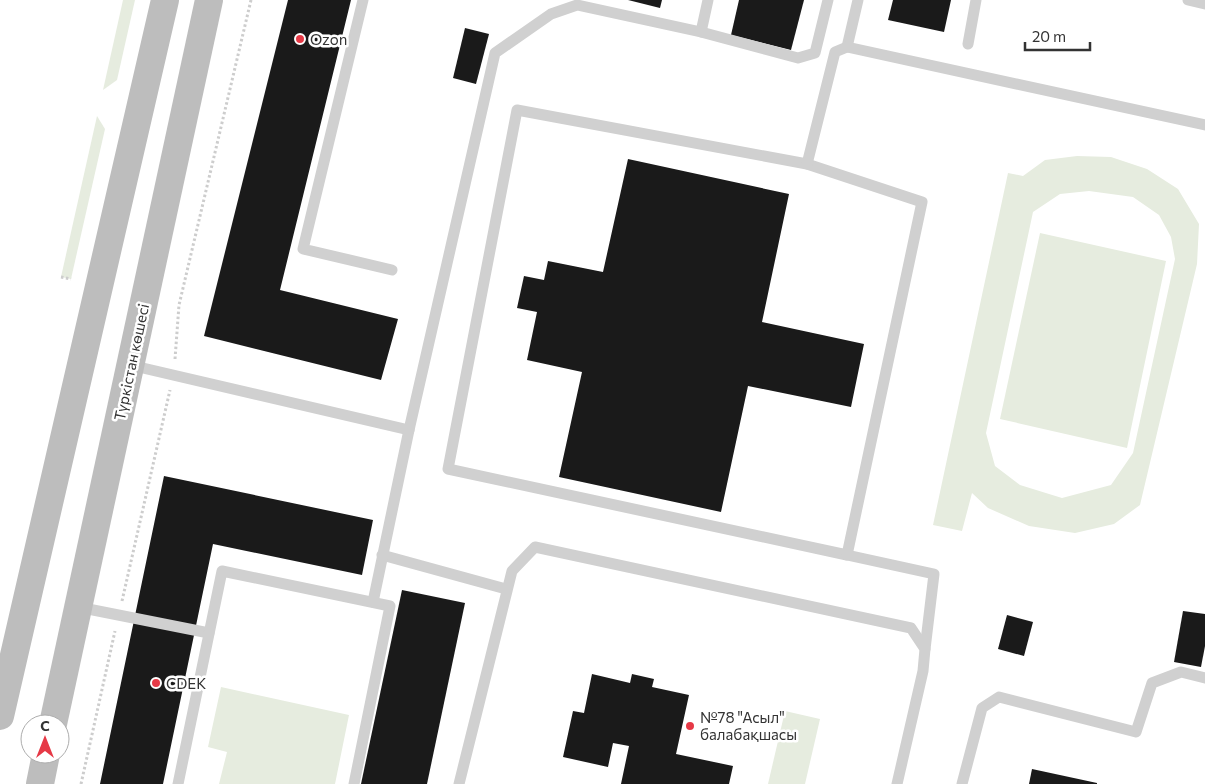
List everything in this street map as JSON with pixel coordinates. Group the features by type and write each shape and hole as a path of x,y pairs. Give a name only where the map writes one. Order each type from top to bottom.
{"main road":[{"path":"0,716 164,0"},
{"name":"Түркістан көшесі","path":"55,714 209,0"},
{"path":"40,784 44,764"}],"lane":[{"path":"363,0 304,248 392,270"},
{"path":"700,32 708,0"},
{"path":"373,602 409,430 496,53 551,14 577,5 700,32 798,58 815,53 828,0"},
{"path":"847,47 858,0"},
{"path":"968,44 976,0"},
{"path":"1188,0 1205,4"},
{"path":"807,164 835,52 847,47 1205,125"},
{"path":"846,555 922,202 807,164 517,110 448,469 846,555 934,574 923,671 897,784"},
{"path":"130,365 409,430"},
{"path":"459,784 506,589 512,571 535,547 911,628 925,649"},
{"path":"382,555 506,589"},
{"path":"178,784 222,571 390,606 354,784"},
{"path":"78,607 209,633"},
{"path":"962,784 982,708 999,697 1136,732 1152,683 1181,672 1205,678"}],"path":[{"path":"81,784 174,375 179,304 250,0"},
{"path":"61,277 71,279"}],"shaded area":[{"path":"123,0 135,0 117,80 103,90"},
{"path":"97,116 105,129 71,279 61,277"},
{"path":"1077,156 1111,157 1147,169 1178,189 1199,224 1197,264 1140,505 1114,524 1075,533 1029,526 988,508 972,493 962,531 933,525 1008,173 1023,176 1045,160","holes":["1089,191 1133,197 1159,215 1171,237 1175,259 1133,453 1111,485 1062,498 1020,485 995,466 986,433 1033,212 1060,194"]},
{"path":"1040,233 1166,261 1127,448 1000,419"},
{"path":"221,687 349,715 335,784 219,784 227,752 208,747"},
{"path":"785,711 820,719 805,784 768,784"}],"building":[{"path":"288,0 351,0 280,290 398,319 381,380 204,336"},
{"path":"628,0 662,0 660,8"},
{"path":"739,0 804,0 791,50 731,35"},
{"path":"893,0 951,0 944,32 888,20"},
{"path":"465,28 489,34 476,84 453,78"},
{"path":"628,159 789,194 762,322 864,344 851,407 748,386 721,512 559,477 582,372 527,360 537,312 517,308 524,276 544,280 548,261 603,272"},
{"path":"164,476 373,520 362,575 213,544 163,784 100,784"},
{"path":"402,590 465,603 427,784 361,784"},
{"path":"1183,611 1205,614 1205,646 1201,667 1174,662"},
{"path":"1007,615 1033,622 1024,656 998,649"},
{"path":"592,674 630,683 632,674 654,679 652,687 689,695 676,754 733,766 729,784 621,784 629,746 613,743 608,767 563,757 573,711 584,713"},
{"path":"1032,769 1097,783 1097,784 1029,784"}],"place":[{"name":"Ozon","path":"300,39"},
{"name":"CDEK","path":"156,683"},
{"name":"№78 \"Асыл\" балабақшасы","path":"690,726"}]}
